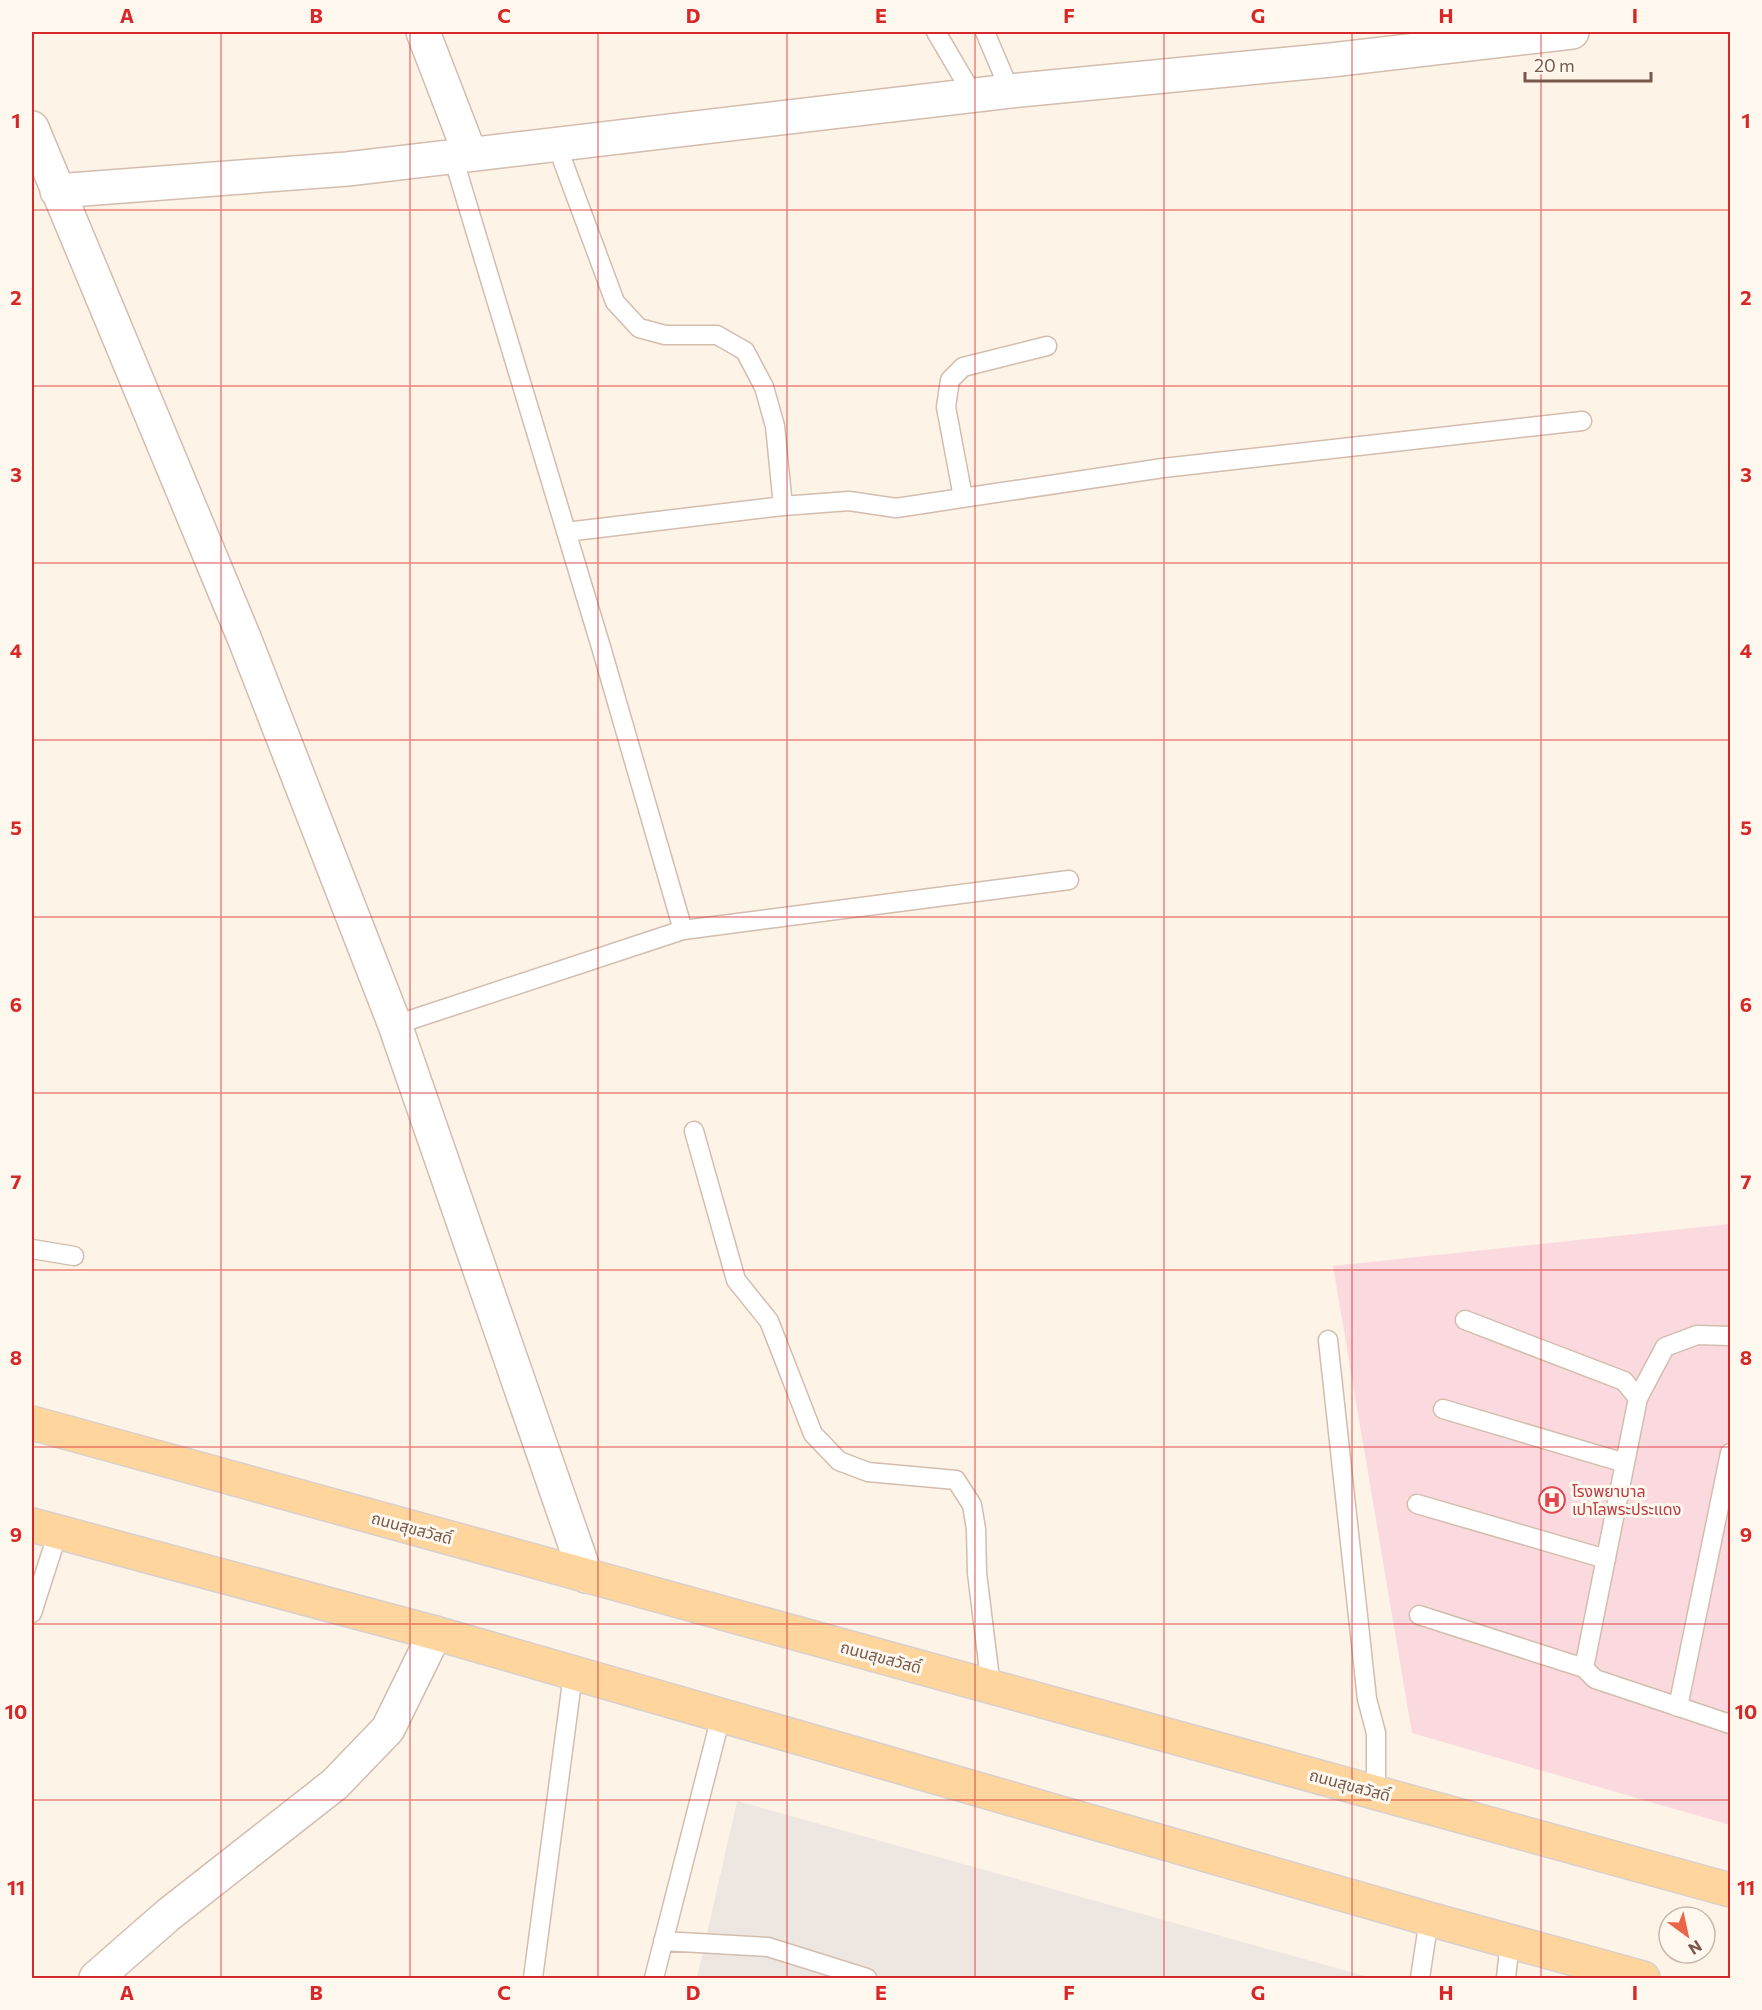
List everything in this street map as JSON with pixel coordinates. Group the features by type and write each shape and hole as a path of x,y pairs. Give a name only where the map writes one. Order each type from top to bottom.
{"main road":[{"name":"ถนนสุขสวัสดิ์","path":"32,1423 1731,1890"},
{"path":"45,1528 435,1633 1429,1919 1642,1978"}],"street":[{"path":"423,32 461,155"},
{"path":"57,191 347,169 973,95 1331,60 1572,32"},
{"path":"32,128 245,640 395,1025 586,1576"},
{"path":"96,1978 168,1915 335,1784 388,1729 435,1633"}],"lane":[{"path":"936,32 973,95"},
{"path":"985,32 1011,91"},
{"path":"556,143 615,302 639,328 665,335 717,335 745,351 764,387 775,426 783,506"},
{"path":"461,155 566,532 683,930"},
{"path":"963,497 946,407 950,380 963,367 1047,346"},
{"path":"566,532 783,506 849,501 896,508 1163,468 1582,421"},
{"path":"395,1025 683,930 1069,880"},
{"path":"694,1131 736,1280 769,1321 813,1434 839,1461 868,1472 956,1480 972,1505 976,1529 977,1574 991,1688"},
{"path":"32,1248 74,1256"},
{"path":"1464,1320 1624,1381 1638,1398"},
{"path":"1584,1668 1638,1398 1665,1347 1697,1335 1731,1336"},
{"path":"1328,1340 1367,1699 1376,1733 1376,1792"},
{"path":"1443,1409 1625,1463"},
{"path":"1678,1707 1731,1453"},
{"path":"1417,1504 1606,1559"},
{"path":"32,1613 45,1528"},
{"path":"1419,1615 1584,1668 1595,1679 1731,1724"},
{"path":"533,1978 573,1674"},
{"path":"654,1978 721,1716"},
{"path":"1420,1978 1429,1919"},
{"path":"663,1941 768,1947 867,1978"},
{"path":"1506,1978 1510,1941"}],"shaded area":[{"name":"โรงพยาบาล เปาโลพระประแดง","path":"1730,1224 1730,1825 1412,1733 1333,1266"},
{"path":"737,1801 1372,1978 697,1978"}],"place":[{"name":"โรงพยาบาล เปาโลพระประแดง","path":"1552,1500"}]}
